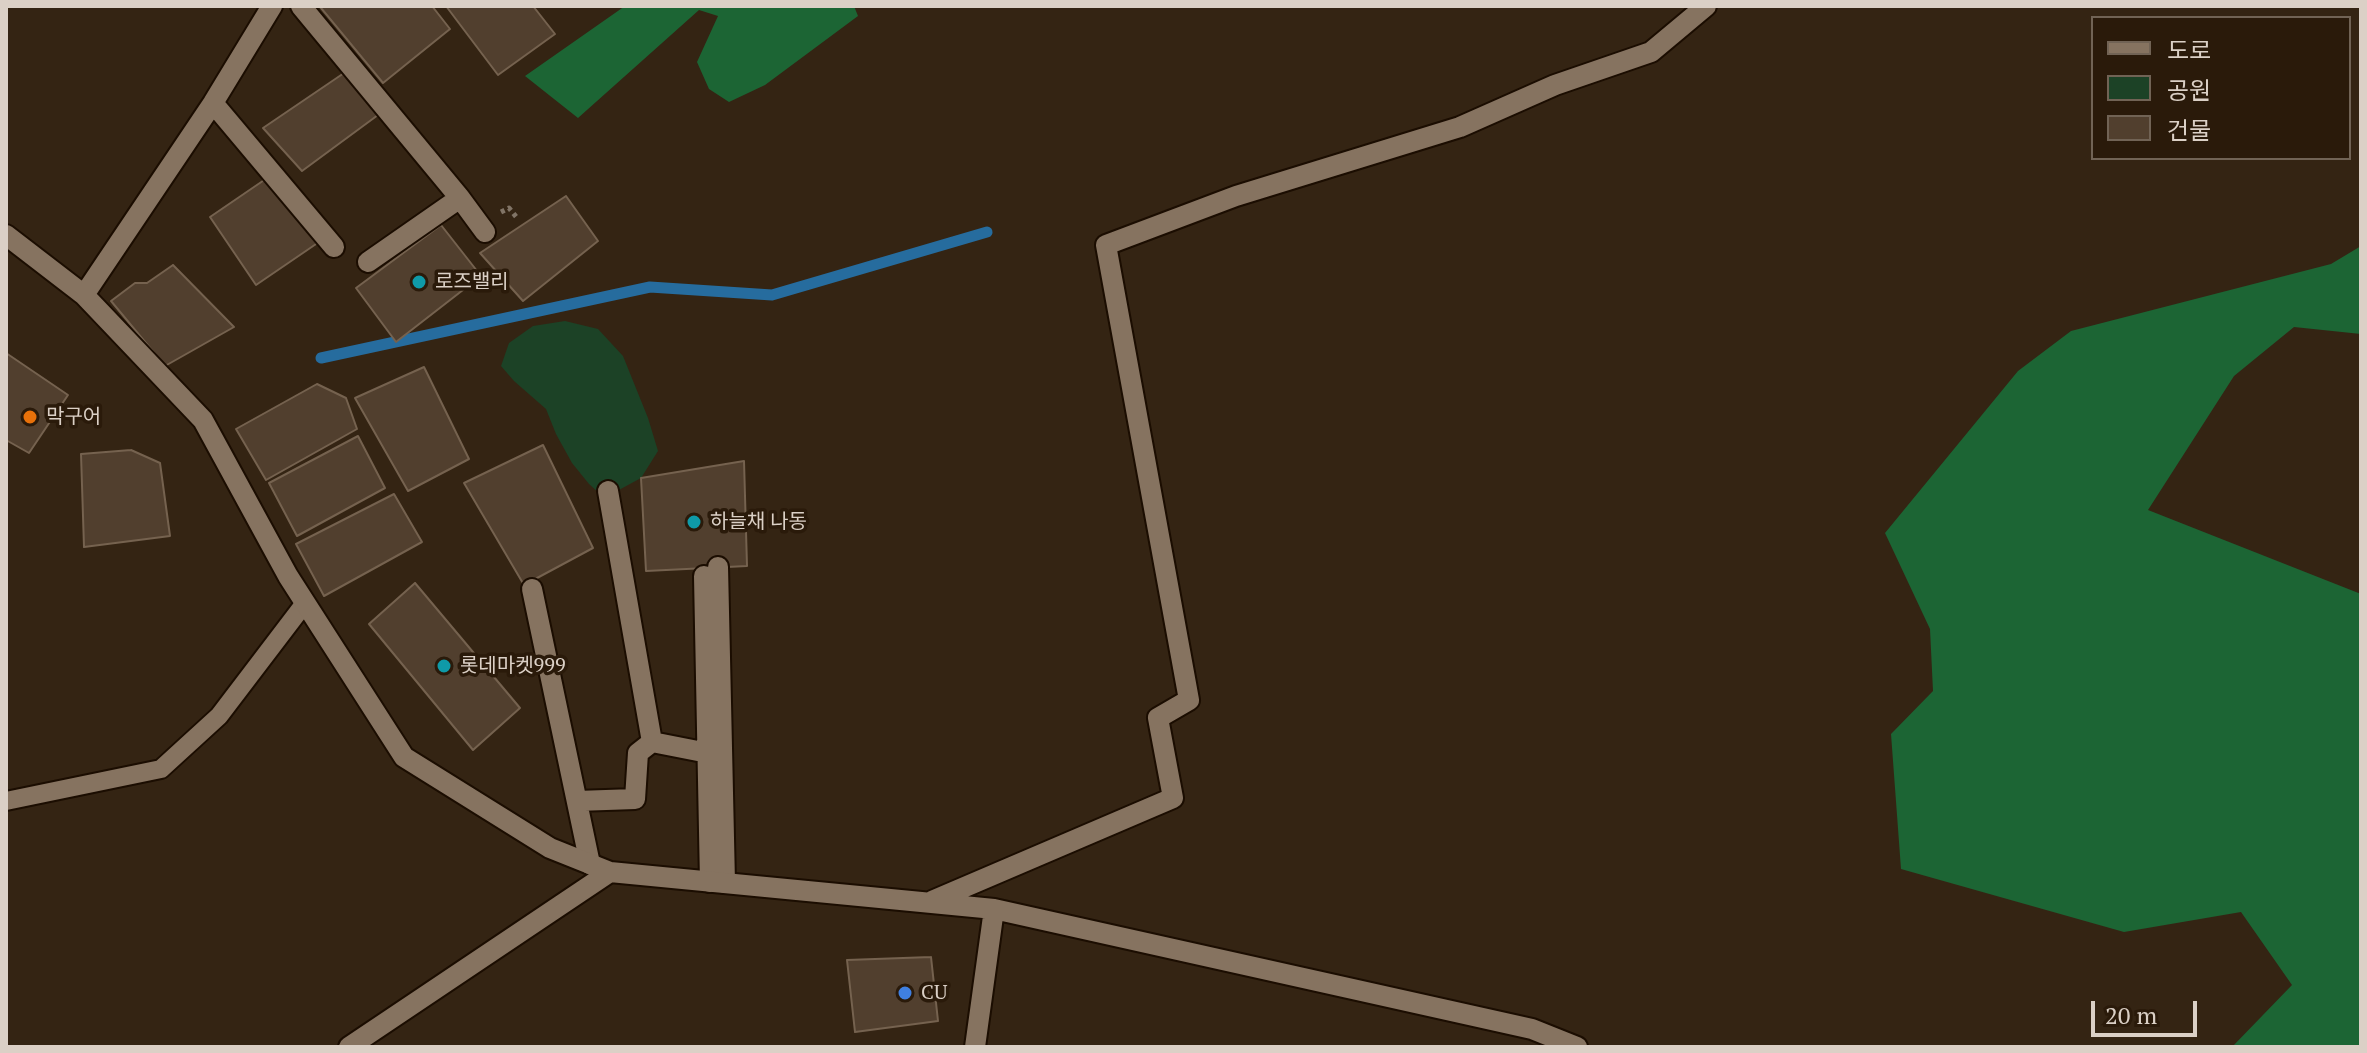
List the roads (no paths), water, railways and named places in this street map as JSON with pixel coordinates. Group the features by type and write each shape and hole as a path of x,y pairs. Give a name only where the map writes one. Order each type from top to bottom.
{"street":[{"path":"84,295 213,103 272,6"},
{"path":"301,6 485,232"},
{"path":"928,903 1173,798 1158,718 1189,700 1106,245 1236,196 1460,127 1555,85 1651,52 1706,6"},
{"path":"213,103 334,247"},
{"path":"368,262 460,198"},
{"path":"6,235 84,295 203,420 305,603 404,757 550,848 600,868 717,883 994,909 1532,1029 1577,1047"},
{"path":"608,491 652,742"},
{"path":"711,572 717,883 708,753 711,572"},
{"path":"532,589 577,801 600,868"},
{"path":"577,801 635,799 638,753 652,742 708,753"},
{"path":"349,1047 600,868"},
{"path":"975,1047 994,909"}],"lane":[{"path":"6,801 161,769 219,716 305,603"}],"waterway":[{"path":"321,358 650,287 772,295 987,232"}],"place":[{"name":"로즈밸리","path":"419,282"},
{"name":"막구어","path":"30,417"},
{"name":"하늘채 나동","path":"694,522"},
{"name":"롯데마켓999","path":"444,666"},
{"name":"CU","path":"905,993"}]}
